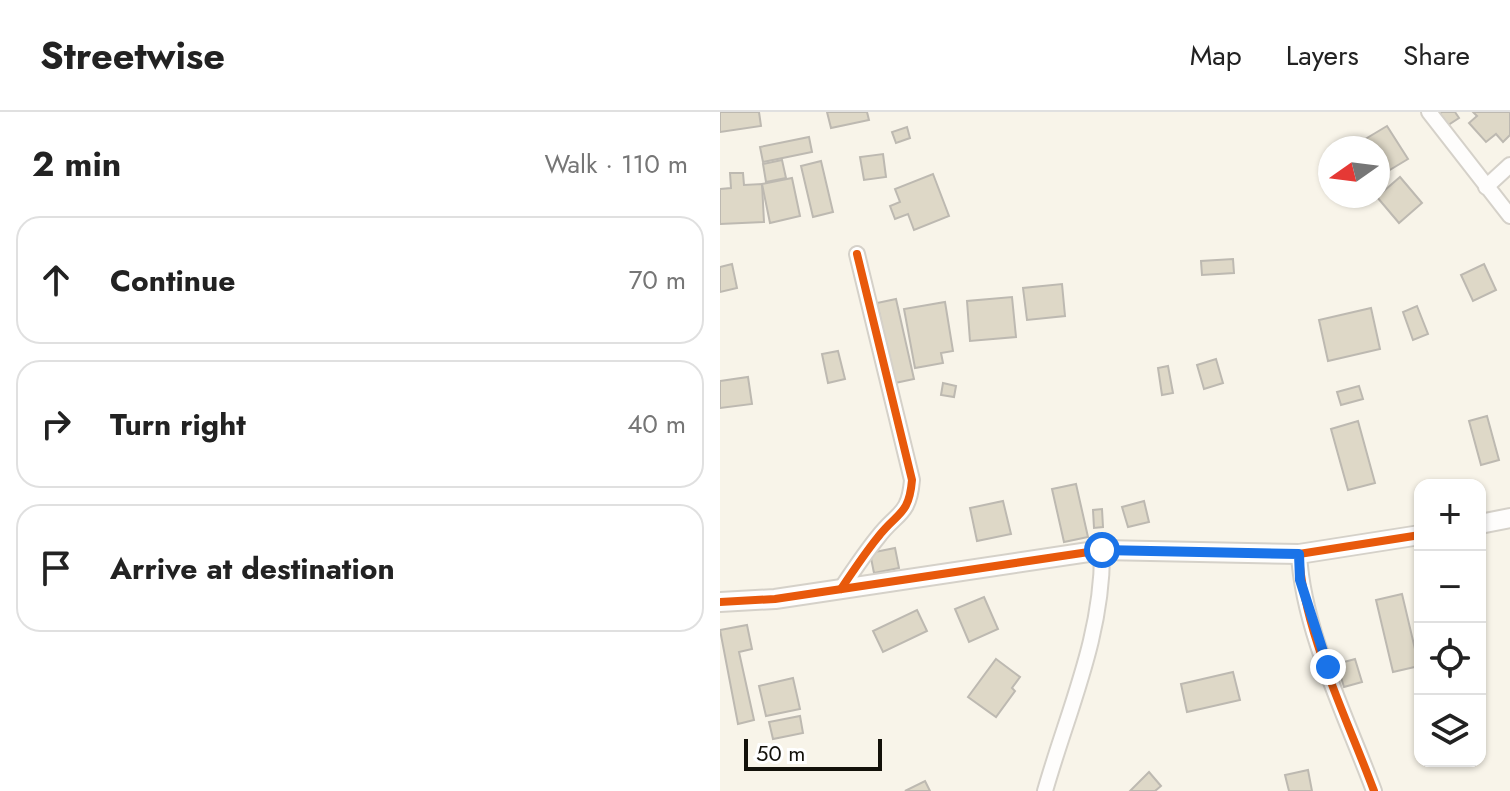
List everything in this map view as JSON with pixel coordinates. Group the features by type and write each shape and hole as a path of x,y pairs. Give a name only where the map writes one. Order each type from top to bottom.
{"street":[{"path":"1429,112 1510,216"},
{"path":"1486,187 1510,165"},
{"path":"841,589 880,533 903,515 911,499 912,480 857,254"},
{"path":"1486,523 1510,518"},
{"path":"720,602 775,599 1102,550 1299,554 1414,536"},
{"path":"1045,791 1082,676 1103,590 1102,550"},
{"path":"1299,554 1300,580 1309,612 1374,791"}],"building":[{"path":"720,112 759,112 761,126 720,132"},
{"path":"827,112 867,112 869,120 831,128"},
{"path":"1455,112 1459,118 1445,127 1438,115"},
{"path":"1473,112 1510,112 1510,135 1503,142 1496,134 1486,142 1469,123 1477,116"},
{"path":"1387,126 1408,159 1390,170 1390,136 1370,136"},
{"path":"907,127 910,138 896,143 892,132"},
{"path":"809,137 812,152 763,162 760,147"},
{"path":"883,154 886,177 864,180 860,157"},
{"path":"782,160 786,178 766,182 763,164"},
{"path":"821,161 833,212 813,217 801,166"},
{"path":"730,173 743,173 744,185 762,184 764,222 720,224 720,189 731,188"},
{"path":"933,174 949,216 914,230 908,214 895,219 890,206 900,202 895,189"},
{"path":"1400,177 1422,203 1399,223 1386,208 1390,208 1390,186"},
{"path":"792,178 800,216 770,223 762,184"},
{"path":"1233,259 1234,273 1202,275 1201,261"},
{"path":"732,264 737,288 720,292 720,267"},
{"path":"1484,264 1496,290 1473,301 1461,275"},
{"path":"1062,284 1065,316 1027,320 1023,288"},
{"path":"1012,297 1016,337 970,341 967,301"},
{"path":"896,299 914,379 895,383 877,303"},
{"path":"945,302 953,351 941,353 943,363 915,368 904,309"},
{"path":"1417,306 1428,334 1413,340 1403,312"},
{"path":"1371,308 1380,349 1328,361 1319,320"},
{"path":"838,351 845,379 828,383 822,354"},
{"path":"1216,359 1223,383 1204,389 1197,365"},
{"path":"1168,366 1173,393 1162,395 1158,368"},
{"path":"748,377 752,404 720,408 720,381"},
{"path":"943,383 956,386 954,397 941,395"},
{"path":"1359,386 1363,399 1341,405 1337,392"},
{"path":"1487,416 1499,460 1481,465 1469,421"},
{"path":"1358,421 1375,483 1348,490 1331,429"},
{"path":"1076,484 1088,537 1064,542 1052,489"},
{"path":"1003,501 1011,534 977,541 970,508"},
{"path":"1144,501 1149,522 1128,527 1122,507"},
{"path":"1102,509 1103,527 1094,528 1093,510"},
{"path":"895,548 899,568 874,573 870,553"},
{"path":"1402,594 1414,645 1414,667 1393,672 1376,600"},
{"path":"984,597 998,629 969,642 955,609"},
{"path":"917,610 927,631 883,652 873,631"},
{"path":"747,625 752,649 739,652 754,720 738,724 720,630"},
{"path":"996,659 1020,677 1012,688 1015,691 996,717 968,697"},
{"path":"1355,659 1362,682 1344,687 1337,664"},
{"path":"1233,672 1240,700 1187,712 1181,684"},
{"path":"793,678 800,709 766,716 759,686"},
{"path":"800,716 803,733 773,739 769,722"},
{"path":"1308,770 1312,791 1289,791 1285,775"},
{"path":"1149,772 1161,786 1155,791 1130,791"},
{"path":"925,781 930,791 905,791"}],"cycle path":[{"path":"841,589 873,543 905,507 912,480 857,254"},
{"path":"720,602 775,599 1102,550 1299,554 1414,536"},
{"path":"1299,554 1302,583 1317,644 1374,791"}],"route":[{"path":"1102,550 1299,554 1300,580 1328,667"}]}
